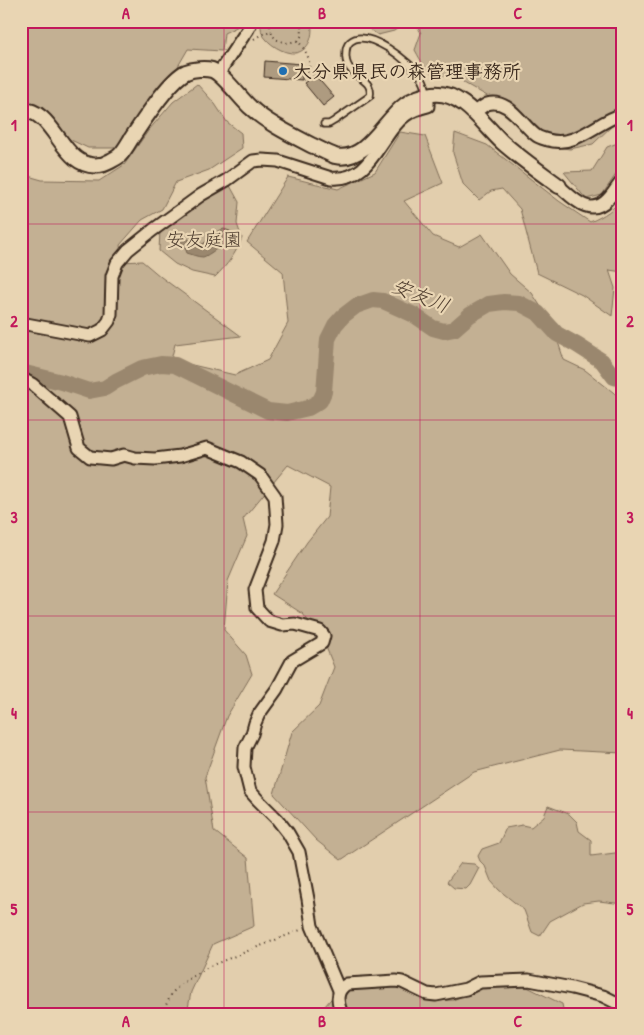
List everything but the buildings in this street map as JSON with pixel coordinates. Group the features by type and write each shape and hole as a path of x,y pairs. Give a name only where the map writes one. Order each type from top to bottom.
{"street":[{"path":"220,75 222,68 252,21"},
{"path":"21,110 34,111 42,117 73,156 86,164 101,165 120,155 172,83 186,72 201,69 212,70 220,75 249,106 271,122 296,137 335,156 345,156 354,155 363,149 405,104 435,94 450,97 464,104 502,142 581,204 590,207 602,205 610,198 623,180"},
{"path":"21,323 90,336 102,330 109,321 111,314 112,276 118,263 128,250 153,230 253,161 278,161 331,178 348,176 372,159 402,118 415,110 428,106 428,95"},
{"path":"474,113 493,103 507,107 537,136 556,142 568,141 623,114"},
{"path":"21,378 32,384 70,417 79,448 90,457 111,459 124,456 156,459 180,456 207,448 241,462 260,475 275,496 277,524 274,541 255,590 257,608 269,621 295,624 320,631 324,636 322,643 292,661 277,689 259,714 245,748 244,767 250,791 277,819 299,852 312,926 340,990"},
{"path":"342,1014 338,1006 338,997 342,987 347,984 396,982 402,982 427,994 436,995 466,989 480,982 529,980 603,996 623,1006"}],"lane":[{"path":"324,124 330,124 370,96 369,84 347,65 347,47 350,41 358,38 366,38 376,42 403,58 423,78 428,95"}],"path":[{"path":"269,21 275,39 286,43 298,41 302,35 301,21"},
{"path":"262,34 271,31"},
{"path":"298,41 310,62 307,76 303,80"},
{"path":"167,1014 165,1007 172,993 187,980 210,966 312,926"}],"green space":[{"path":"21,21 245,21 245,23 224,33 222,51 188,49 177,68 149,102 119,148 88,148 71,140 50,119 21,110"},
{"path":"260,21 311,21 310,41 300,52 291,53 281,50 264,37"},
{"path":"360,21 623,21 623,113 593,144 570,149 548,146 530,139 505,106 464,83 460,73 437,75 432,73 424,65 415,50 421,33 416,24 405,23 394,31 378,35 360,23"},
{"path":"197,84 215,104 227,122 241,133 242,148 209,170 176,182 162,209 142,220 120,245 122,262 142,261 241,336 175,344 171,360 235,375 268,360 288,323 283,272 247,242 288,177 338,189 375,172 400,132 425,136 443,183 404,201 433,236 459,247 482,234 510,274 532,293 552,324 564,360 585,370 618,396 623,397 623,753 560,750 474,772 341,860 316,840 274,794 292,732 319,706 334,667 324,642 303,614 272,594 307,542 327,517 330,487 288,465 243,519 247,536 228,581 224,630 246,655 252,674 227,716 205,777 214,831 248,858 254,926 213,944 191,992 187,1014 21,1014 21,174 42,180 99,181 124,165 148,131 173,102"},
{"path":"455,133 487,145 559,201 590,222 609,212 623,196 623,272 609,270 615,288 612,316 582,295 537,273 520,209 502,189 491,191 479,200 463,184 453,153"},
{"path":"623,141 623,164 602,195 586,199 564,172 592,171 607,147"},
{"name":"安友庭園","path":"228,182 239,202 237,224 242,238 234,254 215,277 192,272 175,264 159,251 160,230"},
{"path":"548,806 569,814 577,822 579,831 591,840 591,856 623,852 623,904 599,901 583,903 550,921 540,936 532,932 524,910 491,881 485,866 478,856 482,849 499,843 506,828 522,825 531,827 544,816"},
{"path":"461,863 474,864 479,868 466,889 454,888 447,882"},
{"path":"519,983 562,1004 564,1014 318,1014 337,992 387,986 404,986 423,997 436,1001 453,1000 481,987"}],"shaded area":[{"path":"224,229 230,231 230,239 203,257 187,253 184,245 174,239 177,232 196,244 203,244 218,231"}],"waterway":[{"name":"安友川","path":"21,372 89,391 105,388 142,368 161,364 175,365 268,411 287,413 308,408 320,401 324,392 328,339 335,325 356,306 373,300 383,301 414,315 433,328 444,331 454,329 470,315 489,304 519,303 538,313 557,334 602,361 614,377 623,380"}],"place":[{"name":"大分県県民の森管理事務所","path":"283,71"}]}
